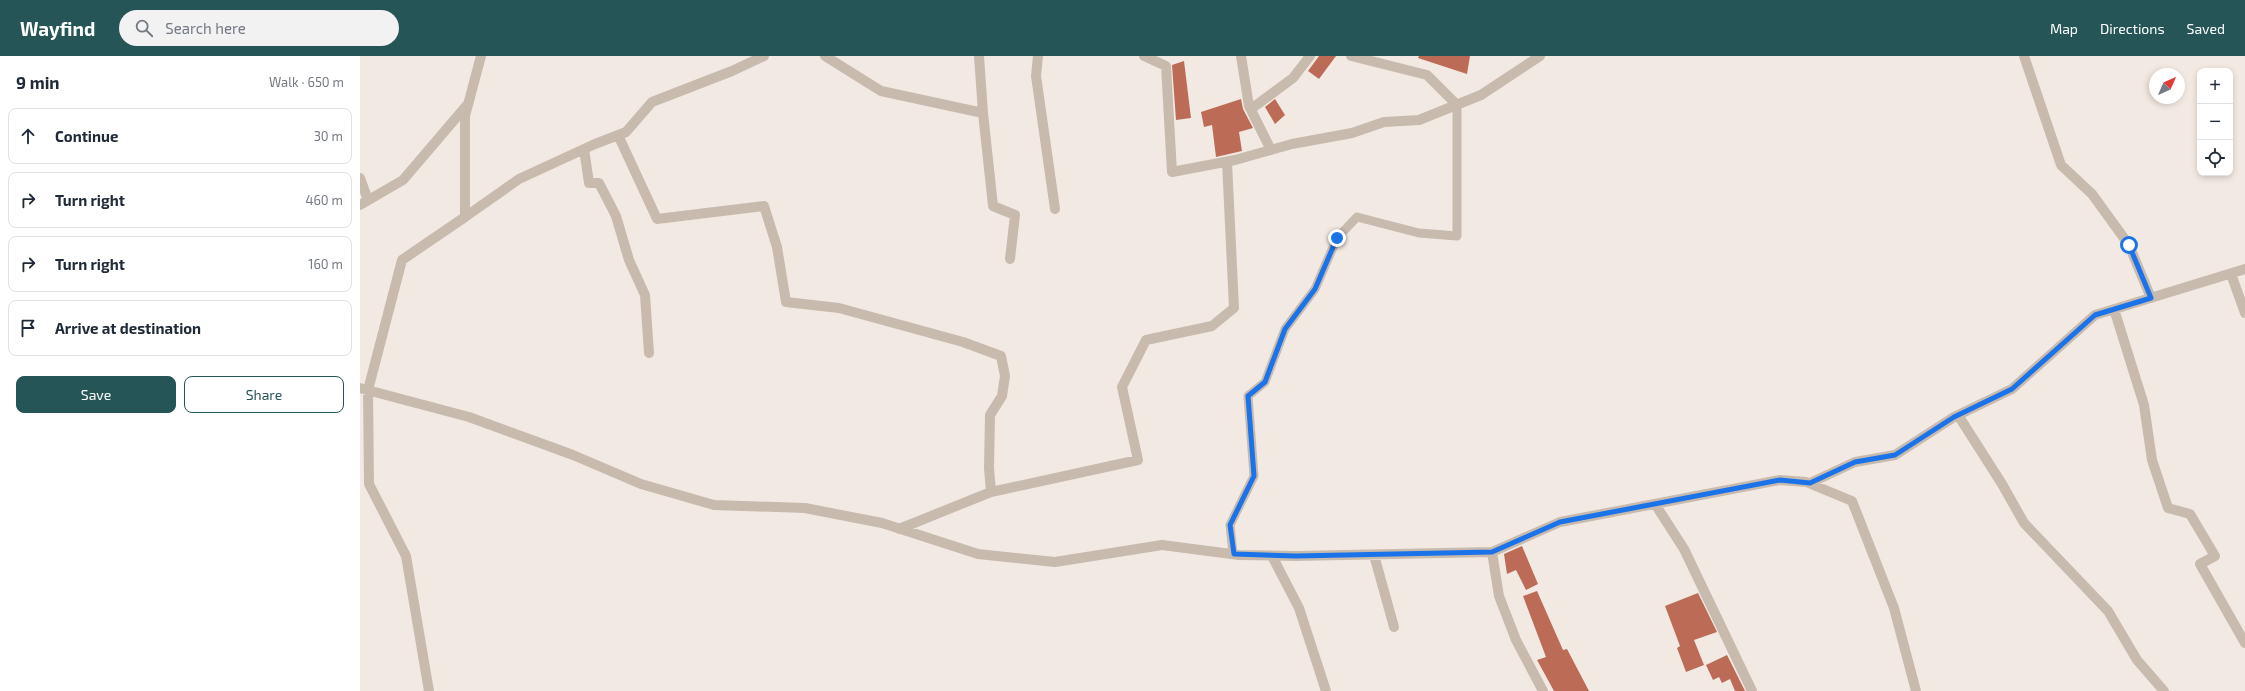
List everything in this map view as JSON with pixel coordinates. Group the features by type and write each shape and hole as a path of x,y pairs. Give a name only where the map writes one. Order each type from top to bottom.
{"street":[{"path":"465,217 465,116 481,56"},
{"path":"429,691 406,556 364,487 364,389 402,260 519,179 584,149 626,132 652,102 753,58 764,56"},
{"path":"825,56 881,91 983,113"},
{"path":"979,56 983,113 993,206 1015,215 1010,258"},
{"path":"1038,56 1036,76 1055,209"},
{"path":"1144,56 1166,66 1172,172 1227,162 1271,150 1352,133 1384,122 1419,120 1481,95 1540,56"},
{"path":"1240,56 1251,109 1271,150"},
{"path":"1251,109 1293,78 1310,56"},
{"path":"1351,56 1427,75 1457,105"},
{"path":"2024,56 2061,165 2092,194 2129,245 2151,298"},
{"path":"360,178 364,203 403,180 468,104"},
{"path":"618,135 657,219 764,206 777,246 786,302 839,308 963,342 1001,356 1005,376 1002,396 990,415 989,468 991,492"},
{"path":"584,149 589,183 599,183 616,216 629,260 645,295 649,353"},
{"path":"899,529 991,492 1138,460 1122,387 1146,340 1212,326 1234,308 1227,162"},
{"path":"1810,483 1855,462 1895,455 1958,415 2012,389 2095,315 2245,269"},
{"path":"2231,274 2245,313"},
{"path":"2114,309 2144,405 2152,460 2168,508 2190,514 2215,556 2200,564 2245,643"},
{"path":"364,389 469,417 573,455 642,484 714,505 805,508 899,529 978,554 1055,562 1162,545 1234,554 1272,556 1492,552 1560,522 1780,480 1810,483 1852,500 1894,608 1916,691"},
{"path":"1958,415 2002,484 2024,523 2108,611 2137,660 2164,691"},
{"path":"1655,504 1684,549 1752,691"},
{"path":"1492,552 1500,596 1516,640 1543,691"},
{"path":"1374,555 1394,627"},
{"path":"1272,556 1299,608 1326,691"}],"lane":[{"path":"1234,554 1230,525 1254,476 1248,396 1265,382 1285,329 1315,289 1337,238 1357,217 1419,233 1457,236 1457,105"}],"building":[{"path":"1319,56 1336,56 1319,79 1308,71"},
{"path":"1419,56 1470,56 1467,74 1418,58"},
{"path":"1184,61 1191,118 1176,120 1172,65"},
{"path":"1241,99 1243,109 1253,128 1239,132 1242,151 1216,157 1212,125 1204,127 1201,112"},
{"path":"1275,99 1285,115 1275,124 1265,107"},
{"path":"1522,546 1538,584 1526,590 1516,570 1507,574 1504,554"},
{"path":"1537,591 1563,650 1567,649 1589,691 1554,691 1537,660 1546,657 1523,596"},
{"path":"1698,593 1717,632 1694,640 1704,665 1686,672 1677,648 1680,646 1665,606"},
{"path":"1727,655 1745,691 1735,691 1730,679 1722,683 1719,677 1713,680 1706,665"}],"route":[{"path":"1337,238 1315,289 1285,329 1265,382 1248,396 1254,476 1230,525 1234,554 1296,556 1492,552 1560,522 1780,480 1810,483 1855,462 1895,455 1954,417 2012,389 2095,315 2151,298 2129,245"}]}
